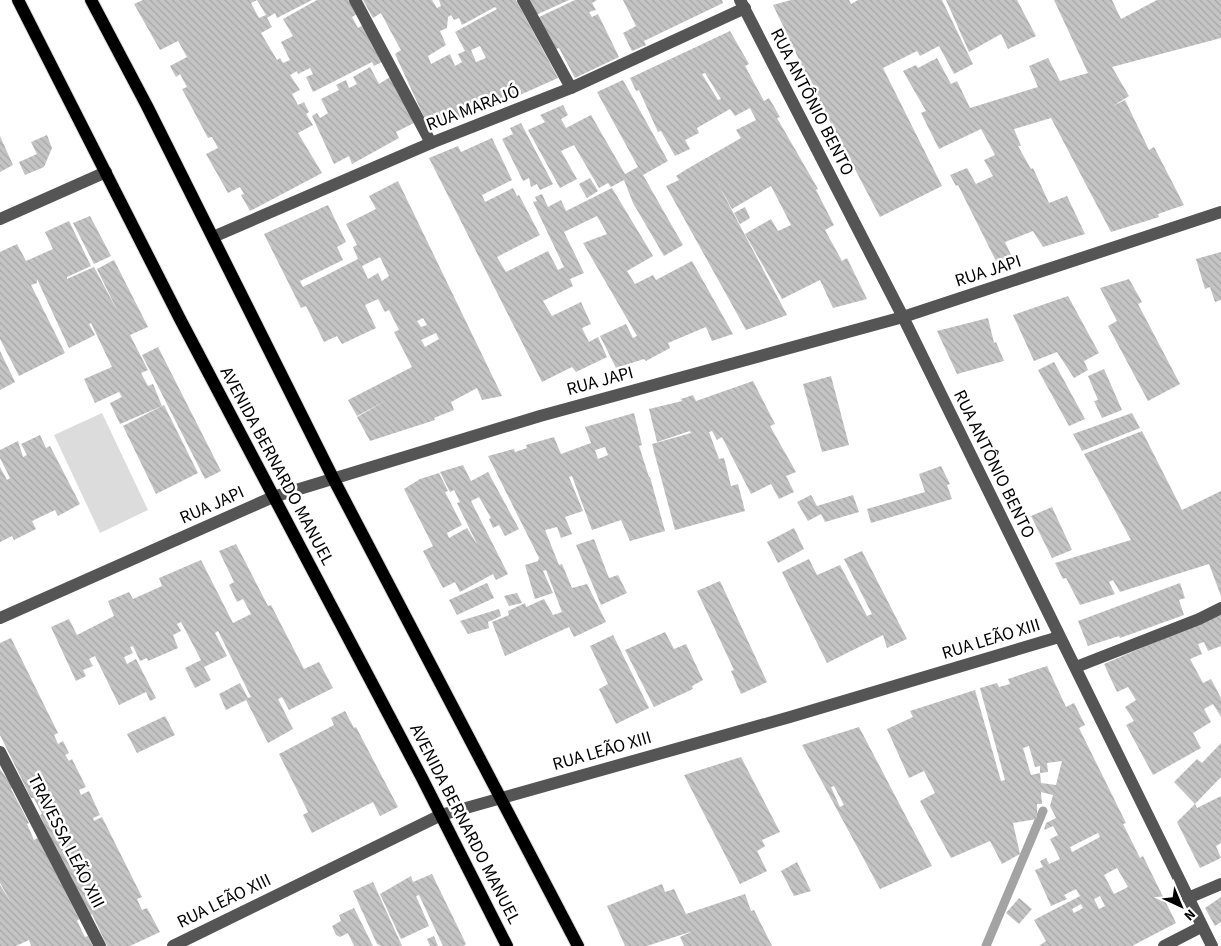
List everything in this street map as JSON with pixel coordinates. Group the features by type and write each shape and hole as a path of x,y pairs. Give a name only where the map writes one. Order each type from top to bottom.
{"main road":[{"name":"AVENIDA BERNARDO MANUEL","path":"18,0 273,497 441,815 507,946"},
{"path":"92,0 334,480 502,797 578,946"}],"street":[{"path":"355,0 431,142"},
{"path":"523,0 571,88"},
{"name":"RUA MARAJÓ","path":"213,237 431,142 571,88 742,4"},
{"name":"RUA ANTÔNIO BENTO","path":"742,4 903,317 1212,946"},
{"path":"0,219 106,172"},
{"name":"RUA JAPI","path":"0,618 273,497 334,480 535,417 903,317 1221,212"},
{"path":"1076,668 1199,619 1221,608"},
{"name":"RUA LEÃO XIII","path":"173,946 441,815 790,717 1059,637"},
{"name":"TRAVESSA LEÃO XIII","path":"0,752 100,946"},
{"path":"1188,898 1221,884"},
{"path":"1164,946 1201,927"}],"shaded area":[{"path":"102,413 148,510 100,533 54,435"}],"building":[{"path":"143,0 257,0 312,0 277,18 275,13 267,18 272,27 261,33 277,60 280,58 283,63 290,60 281,42 293,36 283,19 317,0 350,0 357,14 352,17 358,28 363,25 382,62 374,66 372,62 313,92 306,77 313,74 310,68 298,74 297,71 290,75 300,90 292,94 298,105 304,102 309,112 306,114 313,125 298,133 322,173 250,211 241,195 244,194 240,187 228,193 206,154 218,148 212,137 208,138 182,89 187,87 180,74 176,77 170,66 187,57 178,41 160,50 134,4","holes":["257,0 266,15 259,18 251,3"]},
{"path":"363,0 432,0 437,8 441,6 439,0 516,0 558,78 495,106 494,104 430,130 395,54 401,50 381,13 373,18","holes":["495,7 497,9 455,32 465,51 458,54 462,62 455,66 450,54 431,64 428,56 446,45 440,31 447,28 448,17 451,15 454,20 459,18 462,25","480,46 486,58 476,62 471,50"]},
{"path":"527,0 569,0 536,15"},
{"path":"575,0 597,0 592,3 596,10 589,12 592,17 598,14 619,57 575,78 559,48 553,50 537,18"},
{"path":"623,0 722,0 723,3 644,41 646,45 632,51 623,33 636,26"},
{"path":"791,0 849,0 851,4 858,0 942,0 973,64 954,74 939,46 920,56 917,51 883,68 942,186 880,217 814,91 773,5"},
{"path":"946,0 1017,0 1036,36 1008,49 1001,34 969,52"},
{"path":"1054,0 1112,0 1121,19 1157,0 1221,0 1221,38 1112,67 1129,96 1113,106 1125,100 1149,150 1154,147 1184,205 1158,214 1159,217 1111,232 1051,118 1014,129 1021,146 1018,146 1031,169 1033,168 1049,203 1067,196 1085,234 1043,247 1033,231 1005,242 1012,257 996,261 958,185 956,186 950,175 967,168 976,184 993,176 984,160 995,155 981,129 939,149 921,113 926,111 903,71 916,65 918,68 937,58 951,84 957,81 970,108 1038,87 1029,66 1048,58 1060,81 1088,73"},
{"path":"730,31 749,64 745,66 764,101 769,98 780,117 777,118 818,189 816,190 834,225 825,230 842,261 847,258 867,299 833,308 820,280 782,299 745,234 771,219 778,231 791,225 771,186 732,209 716,180 787,315 746,330 666,186 679,180 676,176 741,138 736,130 756,120 750,108 735,116 730,109 697,128 699,133 685,140 690,149 675,156 661,131 658,132 639,90 636,91 630,78","holes":["705,73 721,99 718,100 702,74"]},
{"path":"370,67 379,84 390,77 416,122 396,132 399,138 352,164 349,156 334,164 312,116 317,113 320,118 328,113 321,99 339,90 336,85 346,80 349,88 357,84 353,77"},
{"path":"623,80 668,161 643,175 683,245 664,256 633,203 624,180 611,187 608,183 599,188 574,145 561,151 577,179 560,188 528,130 545,122 540,115 563,105 568,115 561,119 566,128 591,115 625,174 638,167 597,92"},
{"path":"521,123 553,184 540,190 537,184 531,187 529,178 523,181 502,139 513,134 510,128"},
{"path":"47,135 52,148 44,167 25,175 19,162 37,154 31,142"},
{"path":"0,136 13,165 0,172"},
{"path":"492,138 512,180 482,195 485,202 513,188 517,196 519,195 540,235 497,257 506,272 548,251 558,270 564,267 533,202 537,201 535,197 542,194 548,207 561,200 566,211 612,188 653,256 627,271 635,284 653,275 656,280 692,261 733,334 712,341 706,327 668,343 670,348 646,361 644,359 616,368 600,336 626,324 633,338 637,336 583,243 607,234 597,216 564,232 584,273 570,279 573,286 543,301 552,316 581,302 591,324 582,328 589,342 598,337 607,357 576,372 572,367 542,382 429,158 458,146 461,152"},
{"path":"590,178 598,191 587,198 579,184"},
{"path":"398,181 502,396 482,400 477,388 451,402 454,410 434,418 435,420 370,441 357,417 387,400 357,416 348,400 412,367 394,332 399,330 389,310 385,312 378,299 365,305 376,328 342,344 337,336 324,342 306,306 301,308 264,234 328,205 346,242 337,247 343,260 300,281 303,287 358,259 353,247 357,245 346,224 376,209 369,196","holes":["380,257 389,276 382,281 378,273 368,279 362,266","423,318 427,325 421,327 417,321","436,333 439,339 425,347 421,340"]},
{"path":"745,207 750,218 740,224 734,213"},
{"path":"90,216 111,256 94,264 73,223"},
{"path":"69,221 91,266 67,277 67,279 94,267 118,312 97,269 114,260 148,327 130,335 148,370 141,373 148,386 153,384 162,406 120,424 110,403 122,397 119,392 95,403 84,379 112,367 91,323 89,324 95,335 69,348 37,279 37,283 31,285 65,353 19,376 0,339 0,252 17,244 26,261 53,249 45,232"},
{"path":"1221,252 1221,300 1215,302 1210,287 1205,289 1196,259"},
{"path":"1129,279 1142,302 1138,304 1180,384 1148,401 1108,326 1117,321 1100,288"},
{"path":"1068,296 1099,353 1084,361 1088,370 1074,378 1057,352 1034,361 1013,315"},
{"path":"988,318 994,343 996,342 1004,361 957,374 937,331"},
{"path":"158,347 221,471 205,479 142,355"},
{"path":"0,351 15,382 0,390"},
{"path":"1054,362 1085,419 1069,426 1038,370"},
{"path":"1104,369 1122,410 1102,418 1094,401 1098,400 1088,376"},
{"path":"831,376 849,445 822,452 803,384"},
{"path":"753,381 775,424 770,426 796,472 786,476 794,492 779,499 771,484 751,494 722,437 717,440 712,431 709,432 719,459 724,458 731,486 738,484 745,511 675,530 652,444 691,433 690,431 657,442 649,409 682,401 681,399 693,395 696,401"},
{"path":"164,405 198,473 156,494 123,426"},
{"path":"634,413 642,445 639,446 665,531 630,541 621,520 592,530 572,476 569,477 583,511 565,517 572,534 561,538 557,527 545,530 559,565 562,564 572,588 587,584 606,622 574,637 569,627 505,656 492,622 509,615 508,611 525,603 526,607 544,599 553,615 562,612 546,570 543,571 553,593 535,599 525,565 538,561 539,558 488,456 514,449 515,452 527,448 526,445 554,437 561,454 591,443 585,427","holes":["605,447 608,455 598,459 595,450"]},
{"path":"1132,413 1140,428 1082,451 1073,434"},
{"path":"1142,431 1182,510 1221,491 1221,596 1209,564 1120,592 1113,580 1109,582 1115,594 1080,605 1066,578 1063,579 1055,563 1131,540 1084,454"},
{"path":"40,435 46,448 50,446 80,504 58,516 55,510 32,521 36,529 14,540 12,536 0,542 0,467 7,480 10,478 0,458 0,450 18,441 23,457 27,455 21,444"},
{"path":"463,465 471,481 488,472 519,529 505,536 499,525 493,528 489,519 491,518 479,497 471,501 508,574 496,580 493,574 460,592 455,582 443,588 433,570 423,551 433,546 404,489 420,479 439,473 448,491 445,492 462,525 447,533 449,538 467,528 478,546 457,503 460,502 454,490 450,492 440,472"},
{"path":"941,466 950,484 947,485 952,499 871,523 867,509 925,492 919,474"},
{"path":"811,495 817,506 853,495 859,512 825,522 821,514 808,521 797,502"},
{"path":"1052,507 1072,550 1052,558 1031,516"},
{"path":"794,528 804,549 778,563 767,542"},
{"path":"594,539 609,578 618,575 627,593 601,605 576,545"},
{"path":"236,544 268,606 271,605 304,669 319,662 333,688 289,710 282,697 278,699 293,729 268,743 246,700 226,710 219,694 240,683 248,698 251,697 218,631 215,633 227,656 204,667 211,680 195,688 185,668 201,660 181,622 177,624 181,631 173,635 178,648 148,661 147,658 140,661 133,646 130,647 133,653 124,657 127,664 136,659 156,698 150,701 146,692 119,705 95,656 89,659 93,666 83,670 86,676 76,681 51,627 69,619 77,635 114,616 108,601 129,592 133,599 162,586 159,578 201,560 233,623 251,614 243,599 237,602 229,585 234,582 219,551"},
{"path":"862,551 907,639 887,648 883,635 827,663 782,572 809,559 817,575 840,565 867,616 872,614 844,559"},
{"path":"720,581 767,682 741,694 731,671 734,670 697,591"},
{"path":"487,583 494,598 457,615 449,600"},
{"path":"1180,583 1185,598 1179,600 1184,615 1120,638 1119,636 1088,646 1078,621"},
{"path":"517,593 522,603 509,606 504,596"},
{"path":"499,609 501,616 488,622 489,628 468,634 460,621"},
{"path":"1221,614 1221,646 1208,651 1204,642 1198,644 1202,654 1190,659 1203,683 1211,679 1221,698 1221,717 1213,704 1204,709 1211,722 1193,733 1201,748 1153,775 1126,725 1134,721 1125,707 1136,700 1128,687 1117,692 1104,664"},
{"path":"665,632 674,649 686,644 703,680 692,686 693,689 654,707 625,650"},
{"path":"613,635 649,708 616,724 599,689 608,684 590,646"},
{"path":"11,638 58,733 54,735 58,744 63,741 69,753 65,755 69,761 72,759 86,787 79,790 81,795 89,791 100,815 93,818 94,821 102,817 142,897 137,899 142,910 147,908 160,932 130,946 107,946 92,914 88,916 48,833 40,815 42,814 34,798 31,798 0,735 0,643"},
{"path":"1047,666 1066,707 1074,703 1085,725 1079,728 1126,823 1123,824 1140,858 1143,856 1176,923 1132,946 1039,946 1046,941 1034,920 1080,896 1076,889 1064,895 1067,899 1051,906 1035,870 1043,867 1040,861 1046,858 1049,864 1060,859 1050,839 1058,835 1053,826 1044,830 1046,823 1056,818 1050,806 1053,795 1041,792 1042,804 1037,804 1037,819 1013,823 1020,854 1002,864 990,841 951,858 920,801 935,793 924,771 909,778 887,729 913,717 910,711 975,690 1001,781 1005,780 980,688 997,683 999,687 1010,684 1008,679","holes":["1029,746 1035,767 1040,766 1040,773 1031,775 1023,748","1062,761 1056,785 1041,783 1040,773 1048,772 1047,763","1098,833 1100,837 1072,852 1070,847","1117,868 1128,887 1114,894 1104,875","1100,896 1105,906 1099,909 1094,899","1081,904 1083,908 1074,913 1072,909"]},
{"path":"345,711 354,728 356,727 398,807 380,816 373,802 312,833 303,815 308,812 279,754 334,725 331,718"},
{"path":"165,716 175,735 137,753 127,734"},
{"path":"859,727 932,866 880,889 802,745","holes":["834,786 844,805 840,807 831,787"]},
{"path":"1221,743 1221,777 1195,804 1174,782 1197,759 1202,763"},
{"path":"741,757 780,832 762,840 765,846 757,851 767,871 740,884 684,775"},
{"path":"0,769 13,787 11,789 29,823 27,824 34,840 38,838 79,919 77,921 85,937 88,936 93,946 31,946 29,940 16,946 0,946 0,885 11,902 0,883"},
{"path":"1221,796 1221,843 1216,846 1221,858 1200,868 1177,822 1195,804 1197,808"},
{"path":"797,862 811,891 794,896 781,871"},
{"path":"432,874 466,944 463,946 443,946 419,895 416,896 429,926 401,939 380,894 411,876 413,882"},
{"path":"373,882 402,946 381,946 377,944 353,891"},
{"path":"662,884 665,892 674,889 686,914 745,894 751,911 754,910 772,946 684,946 680,937 693,931 647,946 625,946 607,906"},
{"path":"1221,897 1221,922 1215,926 1205,908"},
{"path":"1019,898 1032,909 1019,924 1006,913"},
{"path":"354,908 373,946 354,946 348,933 340,937 336,935 332,926 341,921 339,915"},
{"path":"434,936 438,946 430,946 427,939"}],"waterway":[{"path":"986,946 1043,811"}]}
